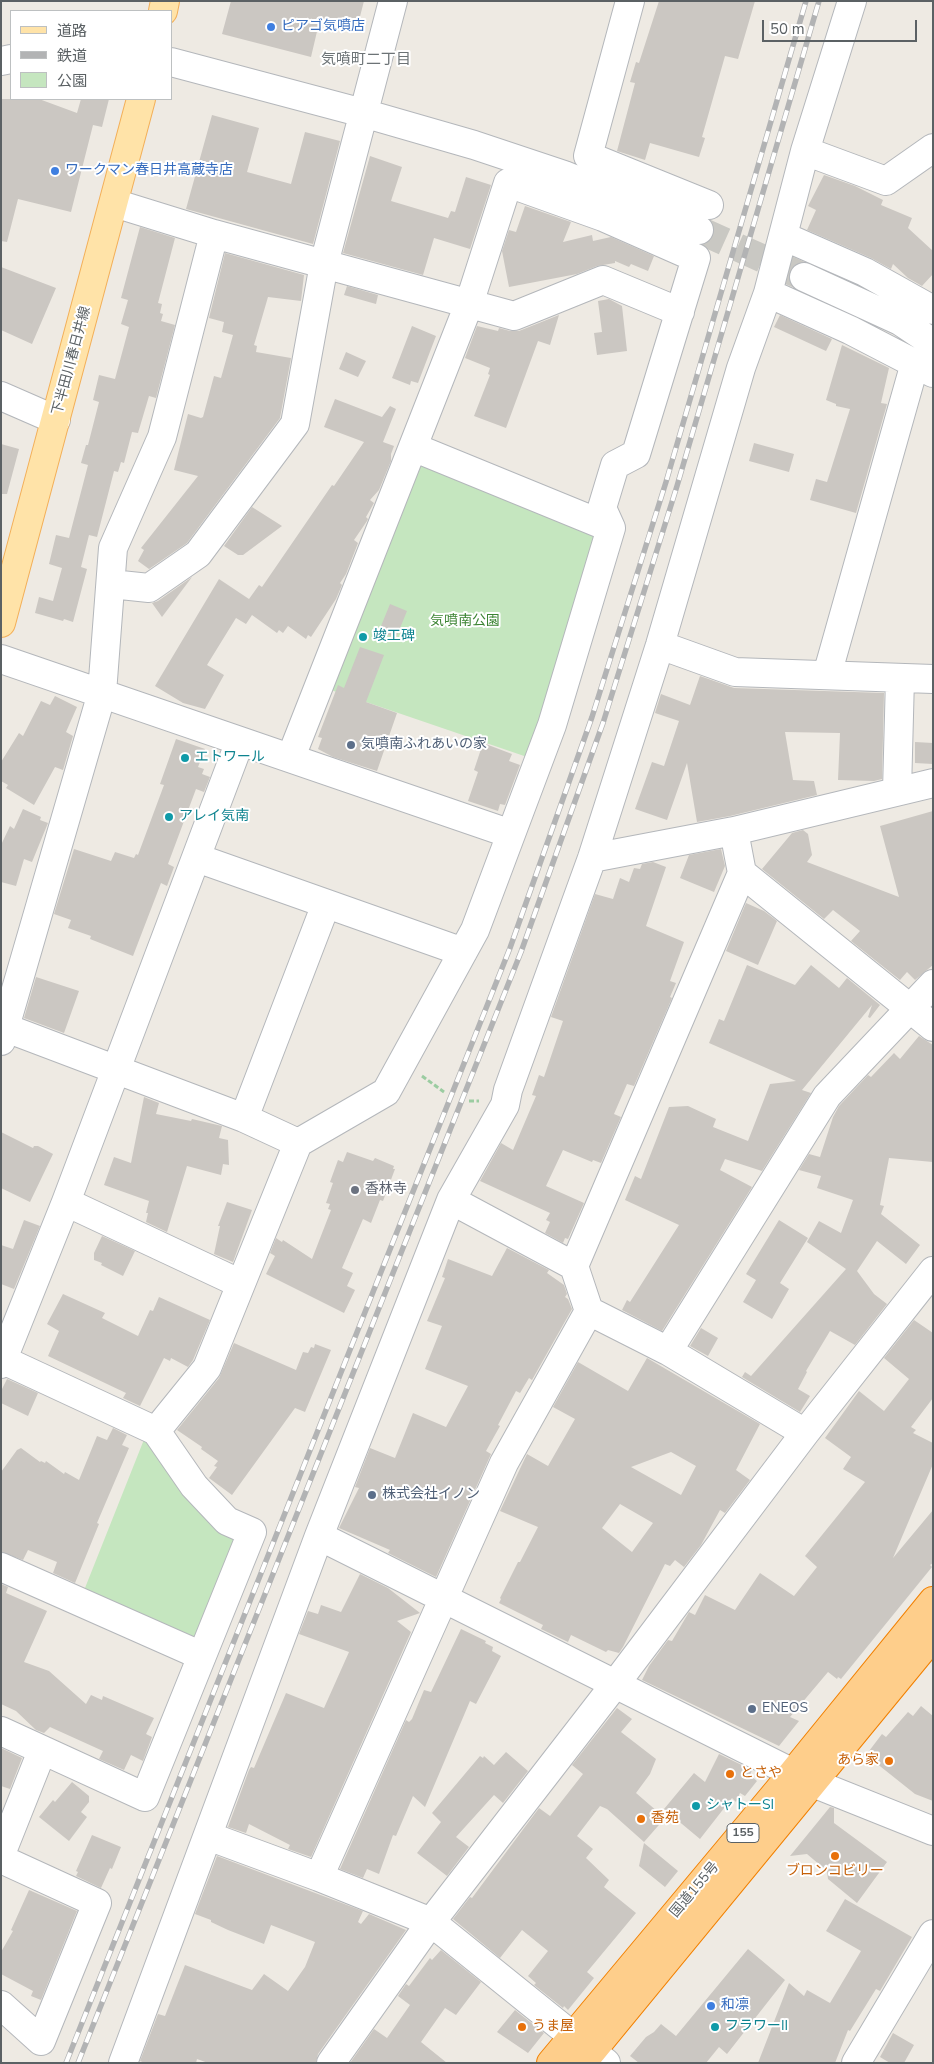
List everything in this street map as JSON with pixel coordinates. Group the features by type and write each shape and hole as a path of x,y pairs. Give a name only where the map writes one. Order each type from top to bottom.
{"highway":[{"name":"国道155号","path":"551,2063 588,2053 803,1778 933,1601"},
{"name":"国道155号","path":"803,1778 933,1636"}],"main road":[{"name":"下半田川春日井線","path":"1,623 141,100"}],"street":[{"path":"111,584 149,588 198,554 295,424 324,264 393,1"},
{"path":"630,1 588,156 709,205"},
{"path":"123,2063 319,1536 451,1200 505,1105 508,1090 592,858 660,645 741,368 768,293 805,151 852,1"},
{"path":"172,62 363,113 474,145 564,175 699,230"},
{"path":"805,151 886,181 933,148"},
{"path":"156,1431 208,1368 298,1142 386,1092 475,930 552,725 611,528 602,508 615,465 636,454 696,258 603,217 508,183 469,304 291,758"},
{"path":"114,203 214,234 514,316 603,280 680,312"},
{"path":"214,234 162,436 113,548 102,693 4,1035 116,1070 244,1118 298,1142"},
{"path":"783,236 865,272 933,310"},
{"path":"804,277 900,321 933,343"},
{"path":"768,293 850,330 924,368 827,675"},
{"path":"1,396 56,420"},
{"path":"413,447 611,528"},
{"path":"660,645 735,672 933,679"},
{"path":"1,659 511,834"},
{"path":"897,791 900,678"},
{"path":"1,1731 145,1797 252,1532 227,1521 194,1486 156,1431 2,1361 66,1202 240,741"},
{"path":"592,858 734,831 933,783"},
{"path":"734,831 742,873 574,1266 589,1311 668,1351 805,1432"},
{"path":"197,858 463,952"},
{"path":"742,873 933,1027"},
{"path":"244,1118 326,904"},
{"path":"668,1351 827,1096 933,984"},
{"path":"451,1200 574,1266"},
{"path":"66,1202 242,1284"},
{"path":"331,2063 431,1922 616,1683 805,1432 933,1271"},
{"path":"319,1877 504,1463 589,1311"},
{"path":"319,1536 803,1778 933,1831"},
{"path":"1,1567 202,1656"},
{"path":"1,1854 42,1750"},
{"path":"208,1836 319,1877 431,1922 588,2053"},
{"path":"1,1859 97,1903 42,2041 1,2005"},
{"path":"856,2063 933,1934"}],"green space":[{"name":"気噴南公園","path":"425,462 600,538 530,758 328,689 417,465"},
{"path":"145,1437 232,1533 236,1542 198,1637 189,1640 83,1593"}],"building":[{"name":"ピアゴ気噴店","path":"231,1 364,1 356,32 319,23 311,57 222,34"},
{"path":"659,1 755,1 738,59 725,56 702,137 705,138 699,157 650,143 645,160 617,151 635,83 630,82 636,62 639,63"},
{"path":"1,99 42,100 77,113 81,100 109,100 102,127 93,125 71,212 18,199 7,242 1,241"},
{"path":"212,115 259,128 247,172 291,184 305,132 340,141 313,244 186,209"},
{"path":"370,156 402,167 391,201 448,218 451,211 455,212 466,177 491,185 470,249 434,238 423,275 343,253"},
{"path":"824,175 855,186 883,200 881,205 912,218 908,228 933,251 933,274 922,286 908,278 893,264 891,269 871,258 807,230 816,210 808,206"},
{"path":"525,206 571,222 563,242 592,235 593,241 611,237 654,256 648,271 631,264 629,267 615,261 615,263 597,266 577,274 509,287 502,251 509,230 516,232"},
{"path":"140,227 175,238 158,303 162,304 160,313 163,314 161,321 175,325 156,398 149,396 138,433 132,432 124,463 121,462 118,472 114,471 97,537 89,535 81,567 87,569 73,622 64,619 63,621 35,613 39,597 53,601 62,568 49,564 56,535 69,538 88,465 81,463 86,445 88,445 99,402 93,400 99,375 115,379 129,327 121,324 128,300 121,298"},
{"path":"225,253 304,275 301,301 268,297 254,345 257,346 256,352 291,358 280,418 187,543 149,569 138,561 144,550 141,548 198,476 174,470 188,414 203,417 214,376 221,378 233,335 222,332 224,322 209,318"},
{"path":"1,267 56,288 32,344 1,330"},
{"path":"347,286 378,295 376,304 344,295"},
{"path":"609,299 622,306 627,351 597,355 594,333 602,332 598,301"},
{"path":"559,315 550,345 538,341 506,428 474,416 490,375 488,374 490,368 465,358 477,326 498,331 499,328 519,331"},
{"path":"780,315 832,339 826,351 774,327"},
{"path":"412,326 436,336 418,383 411,381 410,385 392,378"},
{"path":"842,345 889,368 881,403 887,404 856,513 810,500 816,479 827,482 850,409 836,406 836,404 826,400"},
{"path":"346,352 366,361 358,377 339,369"},
{"path":"335,399 382,417 390,406 396,409 383,442 394,446 391,461 379,490 370,500 374,503 366,517 368,519 354,540 358,543 346,574 340,583 342,585 336,599 311,637 308,635 306,639 288,626 283,633 279,630 277,633 252,615 246,624 236,618 207,665 224,675 205,709 183,703 155,686 219,579 249,599 259,585 262,587 364,442 324,427"},
{"path":"754,443 794,454 789,472 749,461"},
{"path":"1,444 19,449 7,494 1,494"},
{"path":"252,507 282,526 243,555 238,555 224,546"},
{"path":"192,577 162,617 152,603 158,601"},
{"path":"390,604 407,611 396,638 379,631"},
{"path":"360,647 384,655 366,702 397,713 377,771 333,757 318,749 322,738 318,737 338,685 344,688"},
{"path":"700,676 734,688 884,693 882,779 874,781 838,780 840,733 785,732 793,780 814,781 817,795 697,822 687,763 667,820 635,809 652,762 664,766 679,721 655,713 661,694 690,705"},
{"path":"55,696 77,707 66,732 73,736 63,770 55,767 34,805 6,788 8,785 1,781 1,762 19,733 23,736 41,701 50,705"},
{"path":"176,739 205,749 198,767 204,769 202,774 210,777 204,792 196,789 168,864 174,867 167,886 161,883 133,956 90,939 91,936 68,928 71,920 54,914 74,849 111,861 115,852 134,858 136,854 138,855 164,785 160,784"},
{"path":"915,742 933,743 933,764 915,763"},
{"path":"483,743 512,754 509,761 520,765 505,805 500,804 498,811 468,801 478,772 474,770"},
{"path":"23,809 41,817 40,820 48,823 32,862 24,859 16,886 1,882 1,845 10,826 14,829"},
{"path":"933,811 933,965 915,980 907,972 900,980 851,941 860,931 833,910 824,919 762,869 792,833 803,830 808,834 812,855 807,862 899,897 880,826"},
{"path":"721,849 725,866 714,892 680,878 689,855"},
{"path":"653,862 666,867 646,926 684,942 670,981 676,983 670,997 672,998 634,1086 627,1084 614,1114 621,1117 601,1163 593,1160 592,1162 563,1150 546,1186 584,1203 568,1239 565,1238 563,1243 545,1233 550,1222 546,1220 550,1213 480,1181 501,1143 513,1150 536,1096 532,1095 539,1075 544,1077 563,1021 551,1017 595,894 613,899 620,878 629,882 634,868 640,869 642,864"},
{"path":"746,903 764,911 777,921 758,965 726,951"},
{"path":"747,965 795,985 811,965 839,988 847,978 880,1005 870,1018 868,1017 872,1005 802,1090 811,1093 762,1171 725,1159 720,1170 752,1187 662,1331 622,1310 627,1300 630,1302 679,1225 625,1200 635,1176 641,1179 669,1107 688,1106 716,1119 713,1127 748,1141 770,1084 796,1081 709,1043 719,1019 724,1021"},
{"path":"36,977 79,991 64,1033 24,1018"},
{"path":"919,1036 933,1045 933,1162 889,1158 880,1205 884,1206 881,1214 920,1245 906,1264 877,1241 857,1271 874,1294 887,1304 855,1345 830,1331 806,1371 798,1389 810,1396 800,1412 742,1377 745,1372 751,1376 846,1269 807,1242 819,1221 841,1233 853,1200 817,1188 821,1176 799,1170 809,1154 820,1157 833,1117 839,1106 868,1075 871,1077 894,1053 900,1059"},
{"path":"144,1097 159,1103 156,1114 191,1121 192,1119 222,1126 219,1138 228,1140 229,1165 223,1164 221,1175 187,1166 167,1232 146,1222 149,1201 104,1185 114,1157 131,1163"},
{"path":"1,1132 33,1148 38,1146 53,1154 30,1202 1,1188"},
{"path":"347,1152 373,1161 375,1158 394,1166 393,1169 395,1169 383,1201 380,1200 371,1223 363,1219 342,1268 353,1273 347,1286 355,1290 344,1313 266,1274 275,1256 270,1253 276,1238 282,1242 283,1240 312,1259 331,1210 328,1209 330,1204 326,1203 333,1183 330,1182 338,1160 343,1162"},
{"path":"227,1202 252,1210 233,1262 214,1254 220,1226 218,1226"},
{"path":"24,1220 40,1226 14,1289 1,1284 1,1245 13,1249"},
{"path":"779,1220 808,1238 780,1283 789,1289 772,1319 743,1302 756,1280 746,1274"},
{"path":"102,1236 135,1251 123,1276 94,1260 94,1253"},
{"path":"507,1248 549,1270 547,1273 564,1285 567,1294 565,1297 568,1299 572,1309 532,1380 529,1378 520,1393 516,1391 498,1425 500,1426 486,1451 491,1454 436,1577 388,1553 390,1550 339,1528 359,1488 355,1487 370,1448 395,1458 413,1413 446,1427 468,1386 425,1369 442,1326 427,1321 445,1278 442,1277 448,1259 492,1276"},
{"path":"63,1294 105,1313 102,1318 138,1336 150,1310 153,1311 159,1297 210,1320 193,1360 188,1367 171,1358 170,1361 164,1358 140,1406 123,1398 126,1393 48,1356 59,1331 47,1324"},
{"path":"914,1320 933,1333 933,1398 911,1427 916,1430 913,1433 933,1443 933,1464 893,1558 933,1510 933,1563 930,1565 932,1567 841,1679 838,1677 837,1679 828,1672 790,1717 799,1721 779,1746 642,1680 649,1666 668,1640 672,1641 689,1612 695,1615 705,1595 735,1610 760,1573 794,1596 817,1567 805,1556 865,1482 843,1469 851,1457 825,1438 859,1391 884,1411 909,1379 884,1358"},
{"path":"701,1328 718,1338 708,1356 690,1346"},
{"path":"234,1343 296,1370 303,1352 308,1353 311,1347 314,1348 315,1344 331,1350 305,1412 295,1408 232,1495 209,1478 217,1467 214,1466 218,1461 201,1449 202,1447 177,1430 219,1378"},
{"path":"647,1358 760,1424 736,1470 750,1480 725,1513 720,1510 701,1545 684,1567 675,1560 670,1566 665,1564 619,1653 608,1650 606,1652 571,1635 568,1642 541,1629 543,1625 499,1603 518,1562 520,1562 538,1527 500,1511 527,1454 548,1466 575,1419 553,1407 578,1362 628,1391","holes":["671,1452 696,1466 681,1495 631,1467","620,1504 653,1523 632,1552 602,1528"]},
{"path":"7,1379 38,1393 28,1416 1,1403 1,1391"},
{"path":"113,1428 127,1435 122,1445 129,1448 97,1523 99,1524 75,1583 53,1573 57,1562 28,1550 23,1560 1,1552 1,1472 17,1450 21,1448 40,1462 45,1463 46,1461 64,1474 65,1472 79,1480 97,1436 107,1440"},
{"path":"360,1574 388,1588 420,1613 397,1621 411,1632 311,1857 288,1849 290,1845 249,1824 246,1833 228,1827 249,1770 251,1767 254,1768 286,1693 324,1708 349,1652 299,1634 308,1611 318,1614 321,1605 341,1612"},
{"path":"1,1584 8,1587 6,1593 47,1611 24,1662 49,1671 86,1704 91,1695 102,1700 103,1696 154,1718 146,1734 152,1737 143,1761 131,1755 124,1770 99,1759 103,1751 50,1727 44,1733 36,1730 16,1711 1,1704"},
{"path":"461,1629 486,1641 485,1643 493,1647 492,1651 501,1656 476,1704 470,1701 425,1807 413,1796 396,1836 393,1835 379,1874 367,1869 363,1878 340,1869 406,1720 409,1722 412,1719 424,1690 431,1692"},
{"path":"921,1706 933,1716 933,1801 915,1794 866,1755 882,1734 886,1737 908,1712 913,1716"},
{"path":"617,1708 632,1719 621,1732 656,1759 650,1774 636,1793 665,1818 644,1842 607,1809 600,1806 577,1836 593,1849 586,1858 609,1880 604,1887 636,1913 587,1972 594,1978 568,2010 534,1985 536,1983 528,1976 548,1951 522,1930 500,1958 453,1919 470,1897 472,1898 539,1808 550,1816 583,1774 572,1765"},
{"path":"1,1748 22,1758 10,1789 1,1786"},
{"path":"506,1752 528,1771 503,1803 494,1795 456,1837 469,1847 447,1876 417,1853 441,1822 432,1813 480,1756 483,1758 484,1756 494,1765"},
{"path":"719,1754 752,1770 750,1775 757,1781 745,1796 740,1793 736,1802 732,1798 700,1839 664,1809 694,1773 705,1782"},
{"path":"72,1782 89,1796 89,1802 81,1812 87,1817 69,1841 39,1817"},
{"path":"830,1807 834,1808 834,1823 887,1862 857,1903 828,1879 827,1871 807,1854 790,1856"},
{"path":"92,1835 121,1847 112,1869 110,1868 101,1888 76,1876 78,1872 76,1871"},
{"path":"644,1843 678,1871 665,1887 639,1866"},
{"path":"217,1856 363,1911 358,1922 361,1924 369,1914 406,1930 318,2054 316,2063 208,2063 197,2059 196,2063 145,2063 140,2061 158,2014 165,2016 185,1965 252,1990 264,1974 288,1991 305,1967 315,1942 271,1925 264,1944 228,1930 211,1922 211,1920 195,1914"},
{"path":"29,1890 77,1911 41,2000 31,1996 33,1991 1,1974 1,1952 13,1931 11,1930"},
{"path":"845,1899 912,1937 880,1991 876,1989 850,2031 848,2030 835,2063 758,2063 789,1983 804,1996 807,1990 830,2003 861,1951 826,1931"},
{"path":"748,1949 785,1980 727,2054 719,2047 706,2063 639,2063 630,2056 646,2037 661,2024 676,2036"},
{"path":"441,1950 481,1982 456,2015 445,2008 421,2042 447,2063 350,2063 374,2029 387,2038 410,2005 398,1996 406,1984 409,1986 430,1958 432,1960"},
{"path":"515,2010 544,2033 528,2053 497,2032"},
{"path":"893,2033 914,2045 904,2063 890,2063 880,2057"}],"tunnel":[{"path":"699,230 804,277"}],"railway":[{"path":"66,2063 510,948 592,717 666,482 806,1"},
{"path":"78,2063 521,952 603,723 677,486 819,1"}],"place":[{"name":"ピアゴ気噴店","path":"271,27"},
{"name":"ワークマン春日井高蔵寺店","path":"55,171"},
{"name":"竣工碑","path":"363,637"},
{"name":"気噴南ふれあいの家","path":"351,745"},
{"name":"エトワール","path":"185,758"},
{"name":"アレイ気南","path":"169,817"},
{"name":"香林寺","path":"355,1190"},
{"name":"株式会社イノン","path":"372,1495"},
{"name":"ENEOS","path":"752,1709"},
{"name":"あら家","path":"889,1761"},
{"name":"とさや","path":"730,1774"},
{"name":"シャトーSI","path":"696,1806"},
{"name":"香苑","path":"641,1819"},
{"name":"ブロンコビリー","path":"835,1856"},
{"name":"和凛","path":"711,2006"},
{"name":"うま屋","path":"522,2027"},
{"name":"フラワーII","path":"715,2027"}],"district":[{"name":"気噴町二丁目","path":"366,60"}]}
